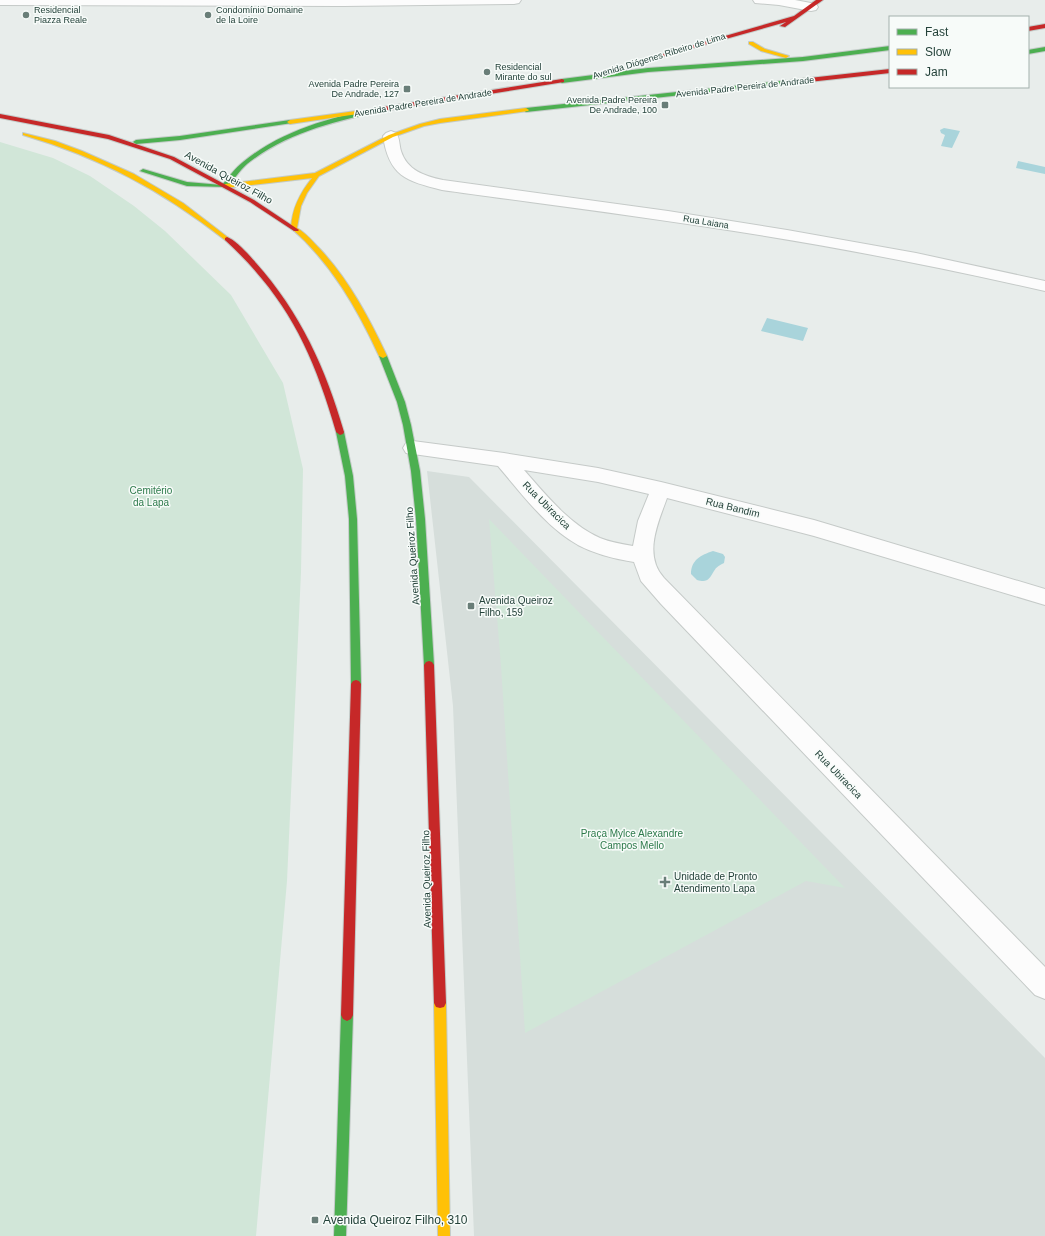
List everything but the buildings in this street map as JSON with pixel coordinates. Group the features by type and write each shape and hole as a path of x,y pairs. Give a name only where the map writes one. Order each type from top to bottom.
{"main road":[{"name":"Avenida Diógenes Ribeiro de Lima","path":"803,59 763,50 748,44 763,37 815,3"},
{"name":"Avenida Diógenes Ribeiro de Lima","path":"550,92 563,85 796,16"},
{"path":"1029,29 1045,26"},
{"name":"Avenida Padre Pereira de Andrade","path":"225,186 244,164 269,147 305,130 356,113 593,76 803,59 889,49"},
{"path":"1029,52 1045,49"},
{"path":"859,52 869,54 878,60 879,67 874,73"},
{"name":"Avenida Diógenes Ribeiro de Lima","path":"670,77 687,68 724,55"},
{"name":"Avenida Padre Pereira de Andrade","path":"225,186 317,175 391,136 422,125 440,121 889,71"},
{"path":"638,98 654,87"},
{"path":"529,110 541,99"},
{"path":"129,143 180,138 356,113"},
{"name":"Avenida Queiroz Filho","path":"0,116 80,130 129,143 177,160 225,186 251,198 294,228 322,254 346,285 373,334 394,382 413,448 419,492 425,572 436,833 444,1236"},
{"path":"17,132 77,146 174,181 207,186 225,186"},
{"path":"49,140 84,152 140,179 227,238 252,262 277,291 298,326 323,380 338,426 350,487 356,619 355,720 340,1236"},
{"path":"294,228 294,213 297,204 302,194 317,175"},
{"path":"215,198 225,186"},
{"path":"198,217 206,208"}],"street":[{"path":"0,1 514,0"},
{"name":"Avenida Diógenes Ribeiro de Lima","path":"760,0 815,3"},
{"name":"Rua Laiana","path":"391,136 394,156 403,170 411,176 442,185 701,221 886,252 991,273 1045,286"},
{"name":"Rua Bandim","path":"413,448 504,460 598,475 814,528 1045,597"},
{"name":"Rua Ubiracica","path":"504,460 552,513 578,536 607,549 642,556"},
{"name":"Rua Ubiracica","path":"661,490 643,538 642,556 649,575 669,598 1045,986"}],"shaded area":[{"name":"Unidade de Pronto Atendimento Lapa","path":"427,471 469,477 1045,1058 1045,1236 474,1236 453,706"}],"green space":[{"name":"Cemitério da Lapa","path":"0,142 53,158 90,176 134,206 165,231 231,295 283,383 303,469 301,572 287,881 256,1236 0,1236"},
{"name":"Praça Mylce Alexandre Campos Mello","path":"489,519 845,888 806,881 525,1033 501,666"}],"water":[{"path":"944,128 960,131 952,148 941,146 945,135 941,133 940,130"},
{"path":"1018,161 1045,167 1045,174 1016,168"},
{"path":"767,318 808,328 803,341 761,331"},
{"path":"713,551 723,554 725,557 724,563 716,568 708,580 697,580 691,574 693,565 701,556"}],"traffic: fast":[{"path":"562,81 648,70 803,59 889,48"},
{"path":"1029,52 1045,49"},
{"path":"526,110 809,80"},
{"path":"225,186 245,163 276,143 311,127 329,121 383,109"},
{"path":"136,142 180,138 290,122"},
{"path":"143,171 187,184 220,186"},
{"path":"383,356 401,402 416,471 429,665"},
{"path":"340,432 349,476 353,519 356,684"},
{"path":"340,1236 347,1015"}],"traffic: slow":[{"path":"751,43 763,50 786,56"},
{"path":"225,186 317,175 391,136 422,125 440,121 526,110"},
{"path":"290,122 356,113"},
{"path":"25,134 80,152 132,176 181,205 227,239"},
{"path":"294,228 294,220 298,206 308,187 317,175"},
{"path":"296,230 311,243 336,272 357,304 383,356"},
{"path":"440,1003 444,1236"}],"traffic: jam":[{"path":"783,26 820,0"},
{"path":"638,62 796,17"},
{"path":"1029,29 1045,26"},
{"path":"809,80 889,71"},
{"path":"383,109 562,81"},
{"path":"0,116 109,137 172,158 252,201 296,230"},
{"path":"227,239 248,258 267,280 284,302 299,326 323,378 340,432"},
{"path":"429,665 440,1003"},
{"path":"347,1015 356,684"}],"place":[{"name":"Residencial Piazza Reale","path":"26,15"},
{"name":"Condomínio Domaine de la Loire","path":"208,15"},
{"name":"Residencial Mirante do sul","path":"487,72"},
{"name":"Avenida Padre Pereira De Andrade, 127","path":"407,89"},
{"name":"Avenida Padre Pereira De Andrade, 100","path":"665,105"},
{"name":"Avenida Queiroz Filho, 159","path":"471,606"},
{"name":"Unidade de Pronto Atendimento Lapa","path":"665,882"},
{"name":"Avenida Queiroz Filho, 310","path":"315,1220"}]}
